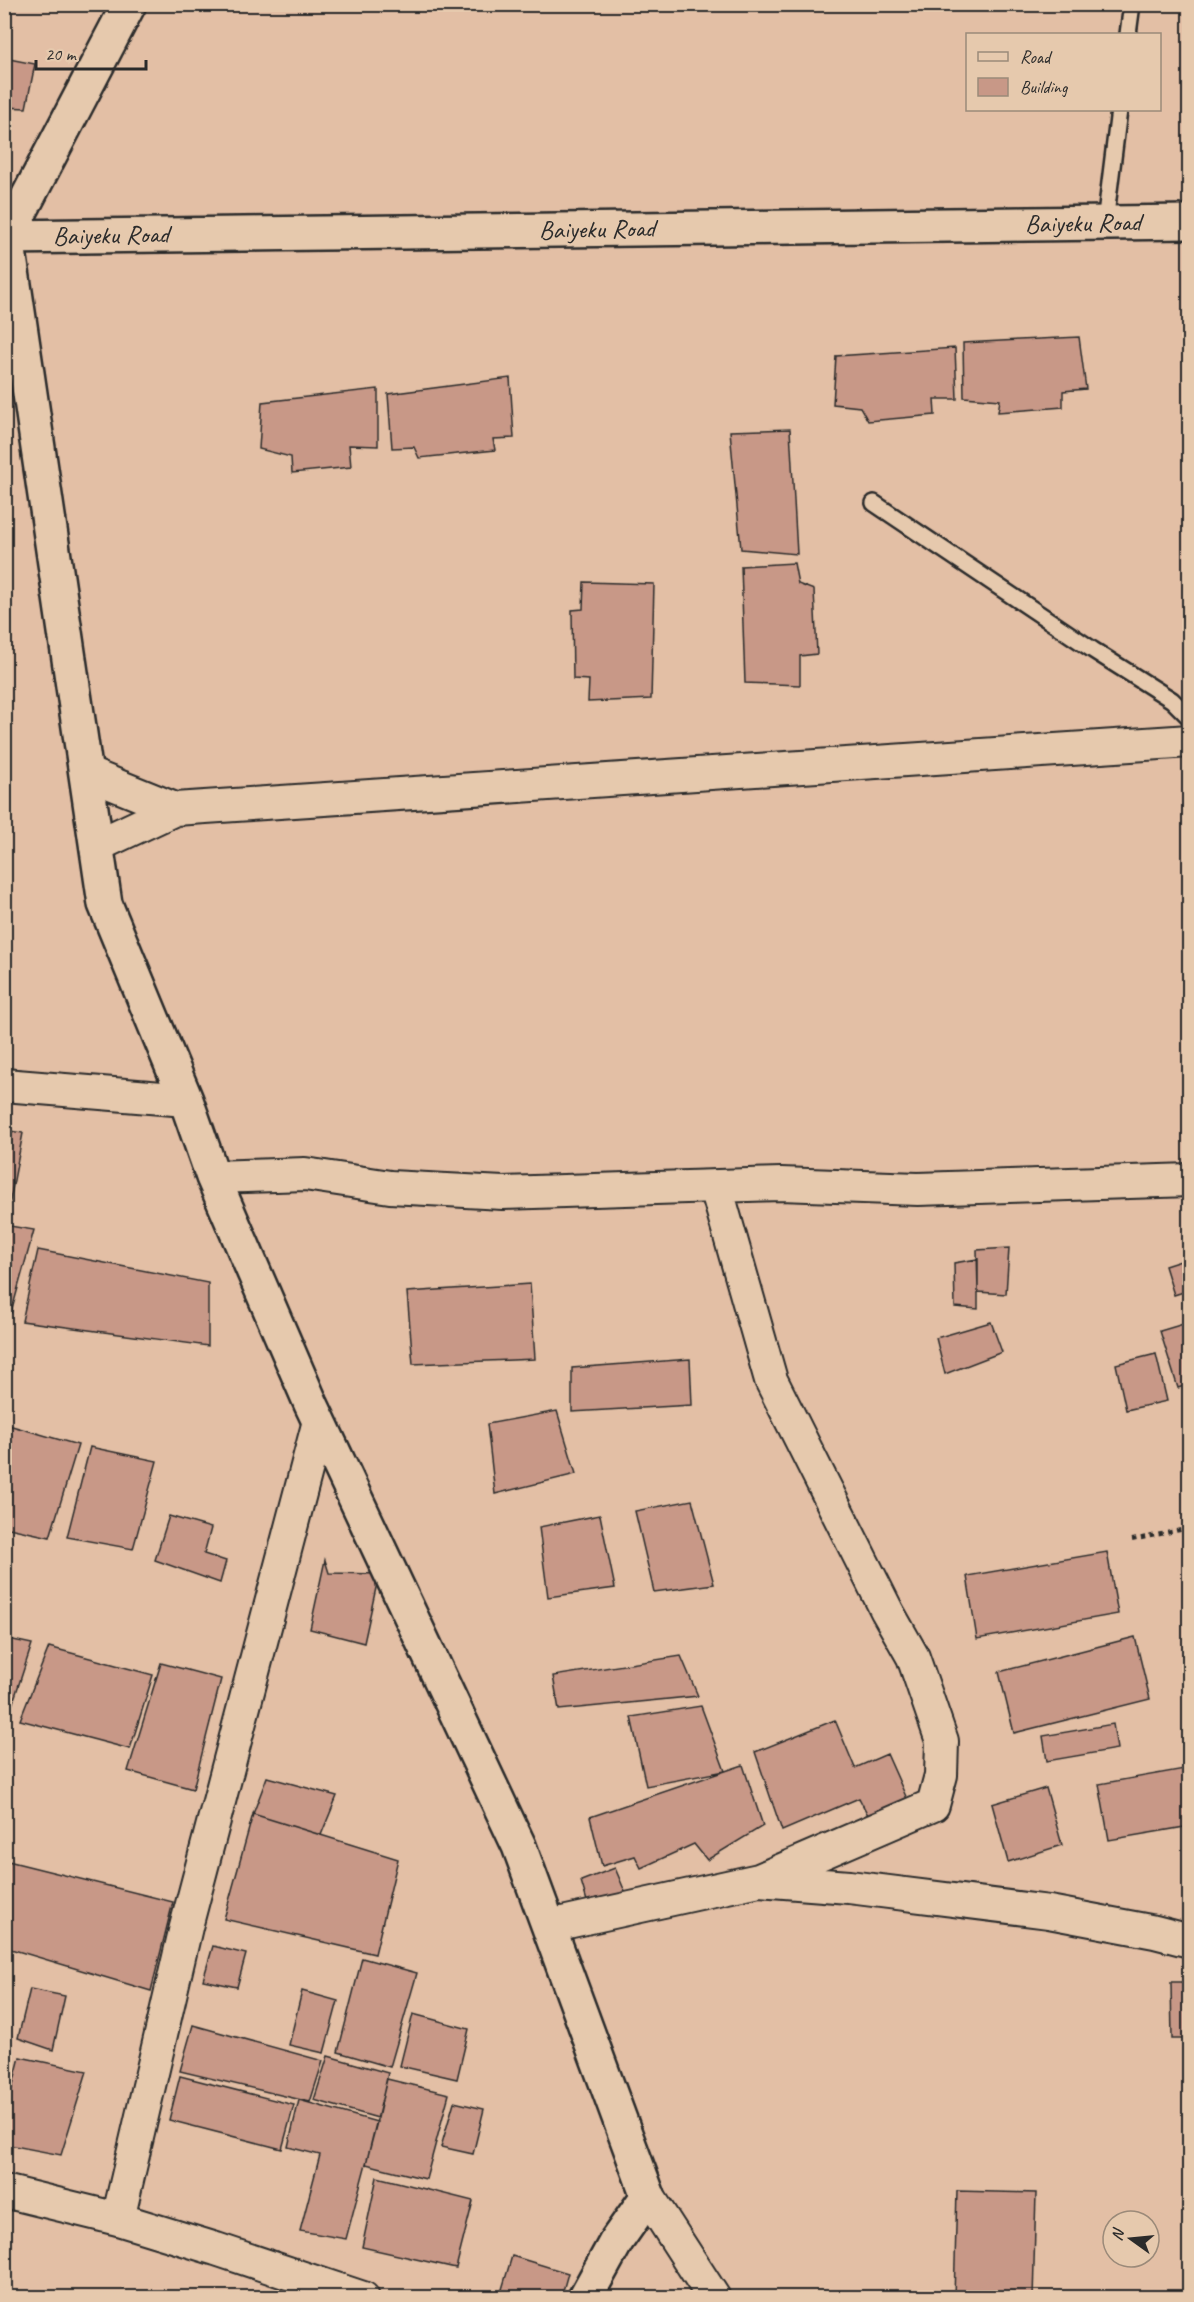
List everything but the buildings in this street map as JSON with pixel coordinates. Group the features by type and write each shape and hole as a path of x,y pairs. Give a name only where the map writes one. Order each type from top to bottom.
{"street":[{"path":"129,4 6,237 105,904 186,1100 213,1177 319,1421 519,1846 648,2196 714,2298"},
{"name":"Baiyeku Road","path":"6,237 1190,222"},
{"path":"96,846 175,809 1190,741"},
{"path":"86,773 175,809"},
{"path":"4,1085 186,1100"},
{"path":"213,1177 305,1174 390,1187 503,1193 781,1184 950,1188 1190,1180"},
{"path":"549,1926 759,1880 933,1805 941,1775 942,1741 913,1658 771,1380 716,1187"},
{"path":"118,2219 186,1927 319,1421"},
{"path":"759,1880 849,1887 1049,1912 1190,1941"},
{"path":"4,2191 118,2219 216,2248 363,2298"},
{"path":"585,2298 617,2240 648,2196"}],"lane":[{"path":"1128,33 1132,4"},
{"path":"1105,222 1119,111"},
{"path":"874,503 1093,650 1172,700 1190,718"}],"path":[{"path":"1132,1540 1190,1528"}]}
